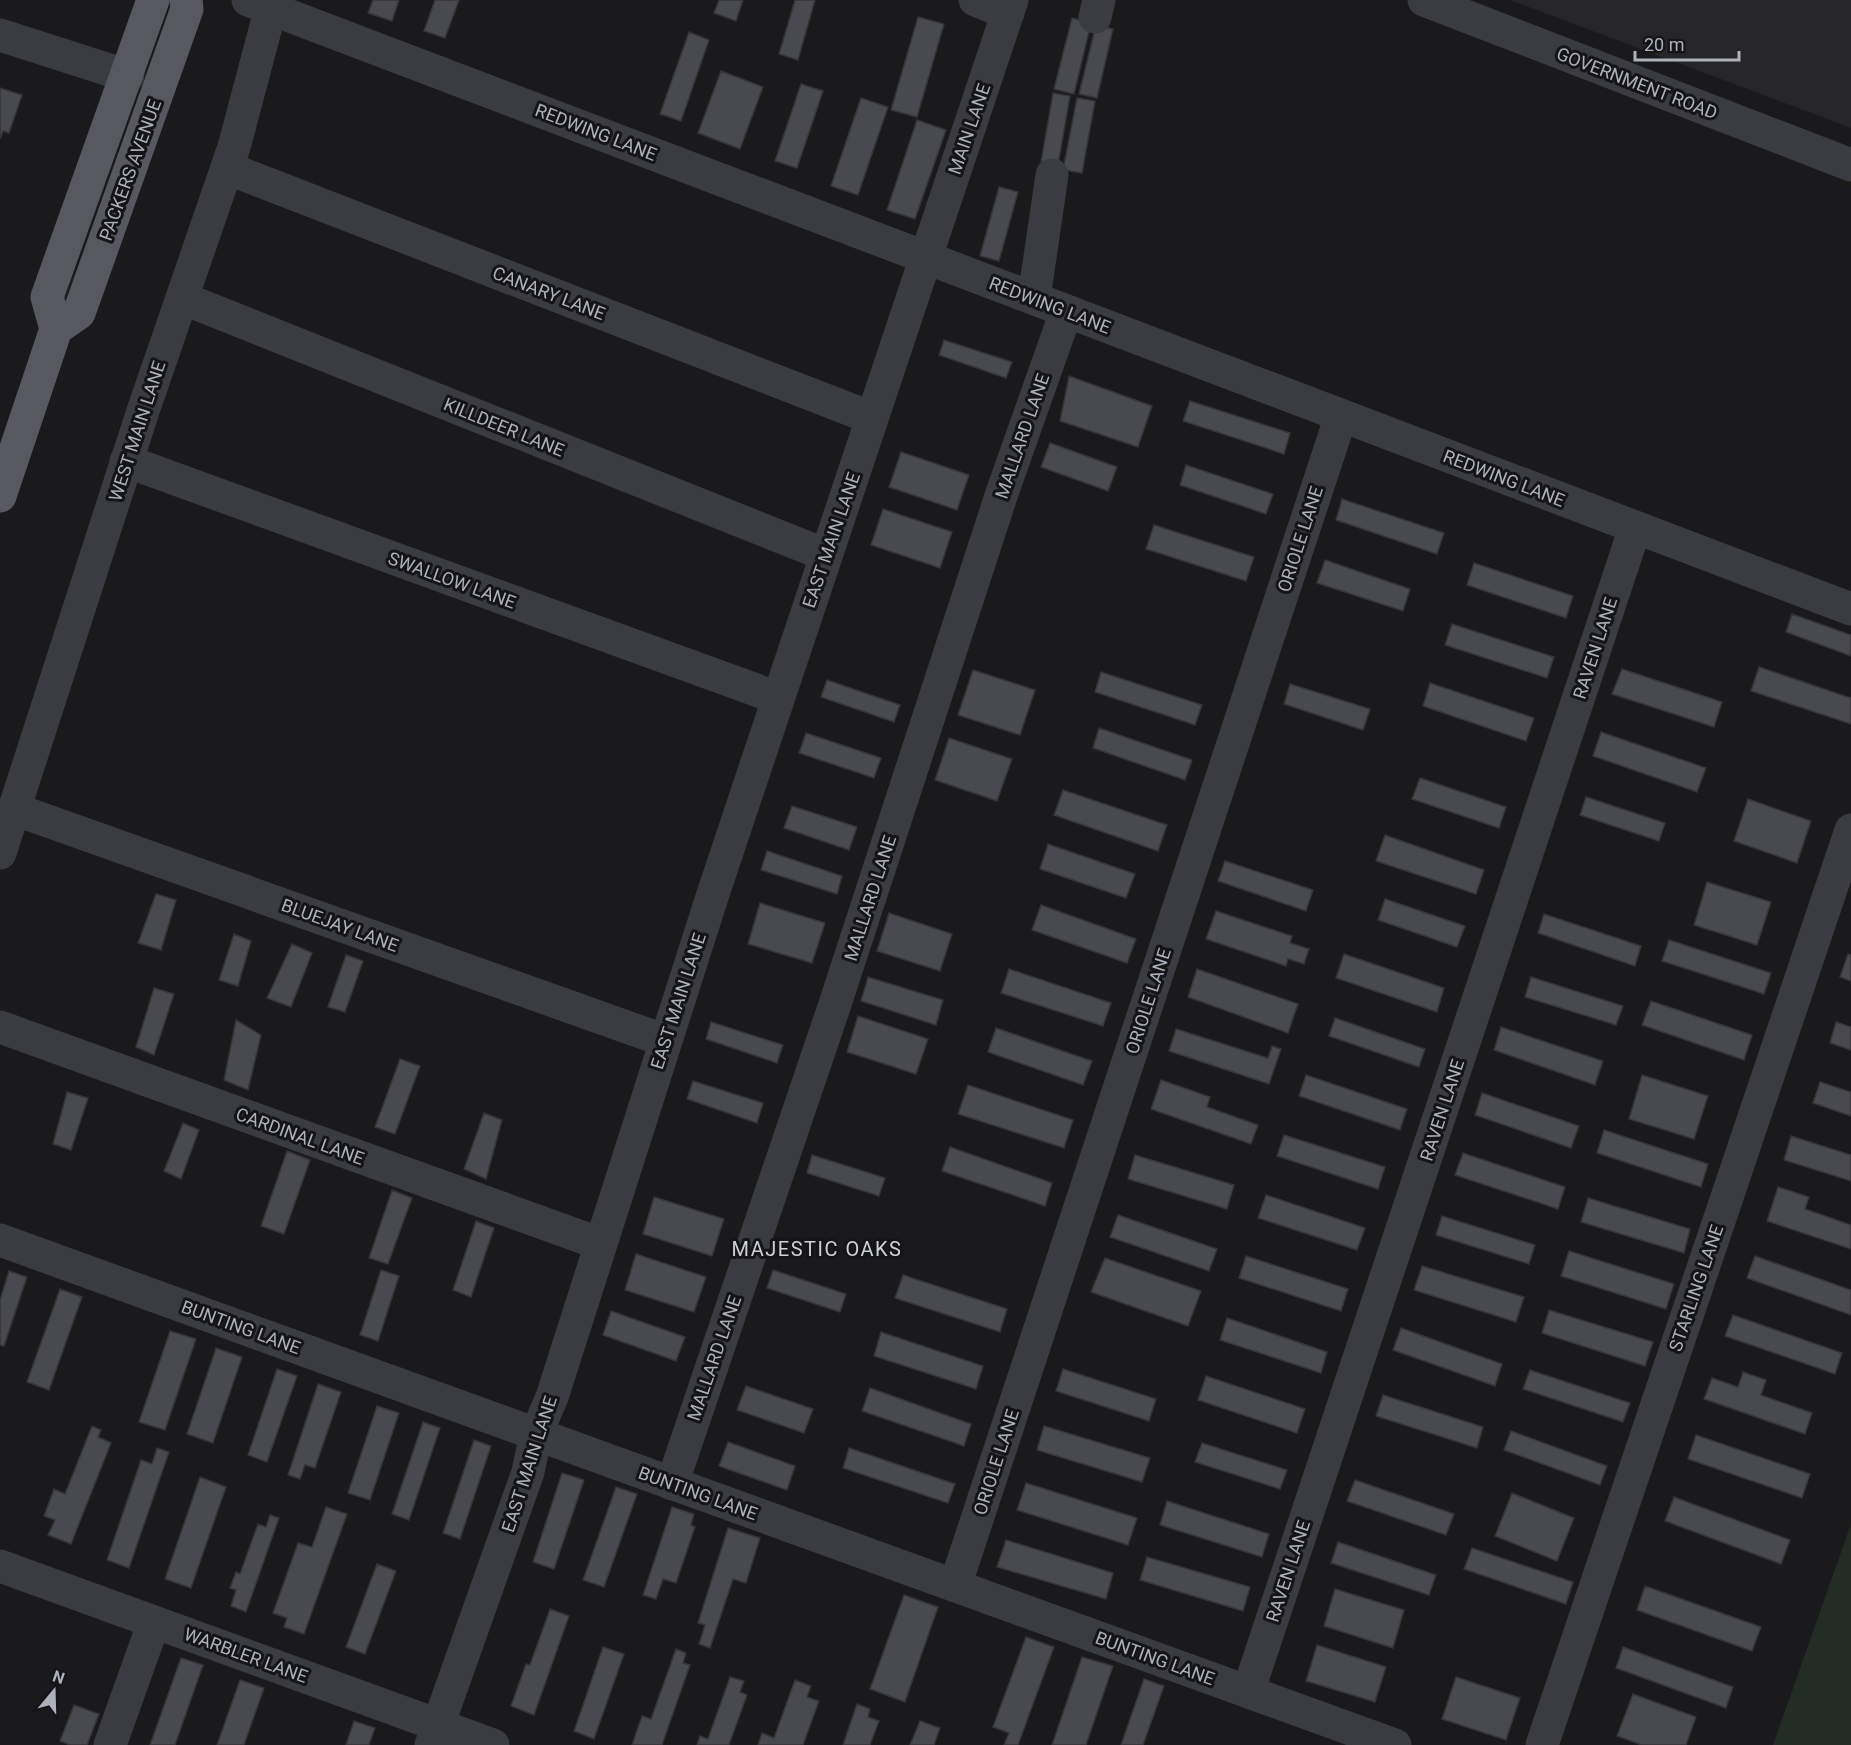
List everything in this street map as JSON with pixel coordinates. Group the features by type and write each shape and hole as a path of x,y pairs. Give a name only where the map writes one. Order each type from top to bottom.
{"main road":[{"name":"PACKERS AVENUE","path":"153,0 128,76 47,297 56,329 79,313 187,9 186,0"},
{"path":"0,496 56,329"}],"street":[{"path":"975,0 1010,6"},
{"name":"GOVERNMENT ROAD","path":"1424,0 1851,165"},
{"name":"WEST MAIN LANE","path":"0,853 126,461 227,168 264,2"},
{"name":"REDWING LANE","path":"264,2 1066,312 1851,609"},
{"name":"MAIN LANE","path":"926,258 1010,6"},
{"path":"0,35 128,76"},
{"name":"CANARY LANE","path":"227,168 872,418"},
{"path":"1034,298 1052,175"},
{"name":"EAST MAIN LANE","path":"435,1735 528,1472 536,1434 552,1397 778,699 926,258"},
{"name":"KILLDEER LANE","path":"182,298 826,555"},
{"name":"MALLARD LANE","path":"672,1484 834,1007 1002,493 1066,312"},
{"name":"ORIOLE LANE","path":"955,1586 1341,416"},
{"name":"SWALLOW LANE","path":"126,461 778,699"},
{"name":"RAVEN LANE","path":"1248,1692 1635,528"},
{"name":"BLUEJAY LANE","path":"14,809 666,1041"},
{"name":"STARLING LANE","path":"1542,1745 1851,830"},
{"name":"CARDINAL LANE","path":"0,1027 601,1244"},
{"name":"BUNTING LANE","path":"0,1240 1395,1745"},
{"name":"WARBLER LANE","path":"0,1566 154,1622 435,1735 493,1745"},
{"path":"110,1745 154,1622"}],"shaded area":[{"path":"1510,0 1851,0 1851,128"},
{"path":"1851,1524 1851,1745 1773,1745"}],"building":[{"path":"373,0 399,0 392,21 368,13"},
{"path":"435,0 459,0 445,38 424,31"},
{"path":"719,0 743,0 736,21 714,13"},
{"path":"795,0 815,0 798,60 779,54"},
{"path":"918,17 944,24 917,117 891,110"},
{"path":"1072,18 1091,23 1074,94 1054,89"},
{"path":"1096,25 1113,29 1097,98 1079,94"},
{"path":"689,32 709,40 681,121 660,114"},
{"path":"721,71 763,87 740,149 698,133"},
{"path":"801,84 823,91 797,168 775,161"},
{"path":"0,88 22,95 9,133 3,131 0,139"},
{"path":"1053,93 1070,96 1058,165 1041,162"},
{"path":"861,98 888,107 858,195 831,186"},
{"path":"1077,98 1095,101 1082,173 1063,170"},
{"path":"917,120 946,130 915,219 887,210"},
{"path":"999,187 1018,192 999,261 980,256"},
{"path":"944,340 1012,362 1006,378 939,355"},
{"path":"1069,376 1152,406 1138,447 1060,421"},
{"path":"1190,401 1290,433 1284,454 1183,421"},
{"path":"1050,443 1117,467 1108,491 1041,467"},
{"path":"901,452 969,475 957,510 889,487"},
{"path":"1186,465 1273,494 1266,514 1180,485"},
{"path":"1342,499 1444,533 1437,554 1336,520"},
{"path":"883,509 952,532 940,568 871,545"},
{"path":"1154,525 1254,557 1246,581 1146,549"},
{"path":"1325,560 1410,589 1403,611 1317,583"},
{"path":"1474,563 1573,596 1566,618 1467,585"},
{"path":"1792,614 1851,635 1851,656 1786,632"},
{"path":"1452,624 1554,657 1547,678 1445,645"},
{"path":"1759,667 1851,698 1851,724 1751,691"},
{"path":"1622,669 1722,702 1714,727 1612,694"},
{"path":"973,670 1035,690 1020,735 958,715"},
{"path":"1101,672 1202,705 1195,725 1095,692"},
{"path":"827,680 900,705 894,722 821,697"},
{"path":"1430,683 1534,718 1526,741 1423,706"},
{"path":"1290,684 1370,709 1363,730 1284,704"},
{"path":"1099,728 1192,760 1185,780 1093,748"},
{"path":"1601,732 1706,768 1697,792 1593,756"},
{"path":"806,733 881,758 874,778 799,753"},
{"path":"949,738 1012,759 997,801 935,780"},
{"path":"1420,778 1506,807 1499,828 1412,799"},
{"path":"1063,790 1167,825 1158,851 1054,815"},
{"path":"1586,797 1665,823 1659,841 1580,815"},
{"path":"1748,799 1811,821 1797,863 1734,841"},
{"path":"792,806 857,827 849,850 784,828"},
{"path":"1385,835 1484,870 1476,894 1376,861"},
{"path":"1048,844 1135,874 1126,898 1040,869"},
{"path":"767,851 842,876 837,894 761,870"},
{"path":"1225,861 1313,890 1306,911 1218,881"},
{"path":"1707,882 1771,902 1757,945 1694,925"},
{"path":"156,894 176,900 161,950 138,943"},
{"path":"1385,899 1465,926 1457,947 1378,920"},
{"path":"760,903 825,923 812,963 748,944"},
{"path":"1041,905 1136,939 1127,963 1032,930"},
{"path":"1216,911 1292,936 1290,943 1309,949 1304,964 1288,959 1286,966 1206,939"},
{"path":"889,913 952,934 940,971 877,951"},
{"path":"1544,914 1641,946 1635,966 1538,933"},
{"path":"234,934 251,941 238,986 219,980"},
{"path":"1669,940 1771,973 1764,994 1662,961"},
{"path":"292,944 312,953 291,1007 267,998"},
{"path":"1344,954 1444,988 1437,1012 1336,978"},
{"path":"1848,954 1851,955 1851,981 1840,977"},
{"path":"346,955 363,961 345,1012 328,1007"},
{"path":"1009,969 1111,1003 1103,1026 1001,993"},
{"path":"1197,969 1298,1004 1288,1033 1188,997"},
{"path":"868,977 943,1000 936,1025 861,1001"},
{"path":"1531,977 1623,1006 1616,1025 1525,997"},
{"path":"154,988 174,994 154,1055 136,1047"},
{"path":"1651,1001 1752,1035 1744,1060 1642,1025"},
{"path":"858,1016 928,1039 916,1074 847,1052"},
{"path":"1335,1018 1425,1049 1419,1067 1329,1036"},
{"path":"236,1020 261,1035 248,1090 224,1080"},
{"path":"711,1022 783,1045 777,1063 706,1039"},
{"path":"1836,1022 1851,1027 1851,1050 1830,1043"},
{"path":"1501,1027 1603,1061 1595,1085 1494,1050"},
{"path":"996,1028 1092,1061 1083,1085 988,1052"},
{"path":"1176,1029 1268,1058 1272,1046 1281,1049 1269,1084 1169,1051"},
{"path":"400,1059 420,1066 395,1134 375,1127"},
{"path":"1306,1075 1407,1109 1400,1130 1299,1096"},
{"path":"1642,1075 1708,1096 1694,1139 1629,1119"},
{"path":"1161,1080 1210,1097 1207,1107 1258,1125 1251,1144 1151,1109"},
{"path":"693,1081 763,1103 757,1123 687,1099"},
{"path":"1820,1082 1851,1092 1851,1116 1813,1103"},
{"path":"968,1085 1073,1120 1064,1148 958,1114"},
{"path":"67,1092 88,1098 71,1150 53,1144"},
{"path":"1482,1093 1579,1126 1571,1148 1475,1115"},
{"path":"484,1113 502,1120 486,1179 464,1169"},
{"path":"183,1123 199,1130 181,1179 164,1171"},
{"path":"1604,1130 1708,1164 1701,1187 1597,1153"},
{"path":"1284,1135 1385,1167 1378,1189 1277,1156"},
{"path":"1791,1136 1851,1155 1851,1181 1784,1160"},
{"path":"950,1147 1052,1183 1045,1206 942,1171"},
{"path":"287,1151 310,1160 284,1234 261,1226"},
{"path":"1463,1153 1565,1187 1558,1209 1455,1175"},
{"path":"812,1155 885,1178 879,1196 807,1173"},
{"path":"1135,1155 1234,1185 1227,1209 1128,1179"},
{"path":"1778,1187 1809,1197 1805,1209 1851,1225 1851,1249 1767,1221"},
{"path":"392,1190 412,1198 388,1264 369,1258"},
{"path":"1266,1195 1365,1228 1357,1250 1258,1218"},
{"path":"654,1197 724,1219 712,1256 643,1234"},
{"path":"1588,1198 1690,1229 1684,1253 1581,1222"},
{"path":"1118,1215 1217,1249 1209,1271 1110,1237"},
{"path":"1442,1216 1535,1245 1529,1264 1436,1235"},
{"path":"476,1221 494,1228 471,1297 453,1290"},
{"path":"1569,1251 1674,1284 1666,1309 1561,1276"},
{"path":"636,1254 706,1277 694,1312 625,1290"},
{"path":"1246,1256 1348,1289 1341,1311 1239,1278"},
{"path":"1755,1256 1851,1290 1851,1315 1747,1278"},
{"path":"1105,1258 1201,1291 1188,1326 1091,1292"},
{"path":"1422,1266 1524,1297 1516,1322 1414,1290"},
{"path":"381,1270 399,1276 378,1341 360,1335"},
{"path":"773,1270 846,1294 840,1312 767,1288"},
{"path":"9,1271 27,1277 4,1346 0,1345 0,1300"},
{"path":"903,1275 1007,1309 1000,1332 895,1298"},
{"path":"60,1289 82,1297 49,1390 27,1382"},
{"path":"1549,1310 1653,1342 1645,1366 1542,1333"},
{"path":"611,1311 685,1337 676,1361 603,1335"},
{"path":"1733,1315 1842,1353 1835,1374 1725,1336"},
{"path":"1227,1318 1327,1352 1321,1373 1220,1340"},
{"path":"1401,1328 1502,1364 1495,1386 1393,1350"},
{"path":"170,1331 196,1339 165,1430 139,1422"},
{"path":"881,1332 983,1366 976,1389 874,1356"},
{"path":"216,1348 242,1357 213,1443 187,1434"},
{"path":"277,1369 297,1376 267,1462 248,1455"},
{"path":"1063,1369 1156,1399 1149,1421 1056,1391"},
{"path":"1530,1370 1630,1403 1623,1422 1523,1389"},
{"path":"1743,1372 1766,1380 1761,1395 1812,1413 1805,1434 1704,1399 1712,1378 1738,1387"},
{"path":"1206,1376 1305,1409 1297,1433 1198,1400"},
{"path":"318,1384 341,1392 315,1468 305,1465 300,1479 288,1475"},
{"path":"746,1386 813,1409 804,1433 737,1410"},
{"path":"870,1388 971,1424 964,1446 862,1411"},
{"path":"1383,1395 1483,1427 1477,1448 1376,1416"},
{"path":"377,1406 399,1413 370,1500 348,1493"},
{"path":"423,1422 440,1428 409,1520 392,1514"},
{"path":"92,1426 101,1430 98,1437 111,1443 71,1544 48,1535 55,1520 44,1516 54,1489 65,1494"},
{"path":"1044,1426 1150,1458 1142,1482 1037,1450"},
{"path":"1511,1431 1607,1466 1600,1485 1504,1450"},
{"path":"1696,1435 1810,1474 1802,1498 1688,1459"},
{"path":"474,1440 491,1446 460,1539 443,1533"},
{"path":"728,1442 795,1466 787,1490 719,1466"},
{"path":"1202,1443 1287,1470 1280,1489 1195,1462"},
{"path":"157,1448 169,1452 129,1568 107,1560 141,1460 152,1464"},
{"path":"849,1448 955,1484 948,1503 843,1468"},
{"path":"562,1473 584,1480 554,1569 533,1562"},
{"path":"200,1477 226,1487 191,1588 165,1579"},
{"path":"1355,1480 1454,1514 1446,1535 1347,1501"},
{"path":"1026,1483 1137,1518 1128,1545 1017,1510"},
{"path":"616,1487 637,1494 604,1587 583,1580"},
{"path":"1512,1493 1574,1518 1557,1561 1495,1536"},
{"path":"1674,1497 1790,1540 1781,1564 1665,1521"},
{"path":"1167,1501 1269,1534 1262,1557 1160,1525"},
{"path":"326,1507 347,1514 304,1634 284,1627 287,1618 273,1613 298,1543 312,1547"},
{"path":"672,1507 694,1514 691,1525 695,1527 676,1583 663,1579 656,1599 643,1595"},
{"path":"270,1515 279,1518 246,1612 231,1606 236,1590 230,1588 236,1572 240,1574 258,1524 266,1527"},
{"path":"728,1528 760,1538 746,1583 733,1579 710,1648 699,1644 705,1625 698,1623"},
{"path":"1006,1540 1113,1573 1106,1599 997,1567"},
{"path":"1338,1542 1436,1575 1429,1595 1331,1563"},
{"path":"1472,1548 1573,1582 1566,1604 1464,1569"},
{"path":"1147,1557 1250,1587 1243,1611 1140,1580"},
{"path":"377,1564 396,1571 365,1654 346,1647"},
{"path":"1645,1586 1761,1627 1752,1651 1637,1610"},
{"path":"1335,1589 1404,1610 1393,1648 1324,1626"},
{"path":"904,1595 938,1607 905,1702 870,1689"},
{"path":"550,1609 569,1616 534,1715 511,1706 526,1664 530,1665"},
{"path":"1026,1637 1054,1647 1018,1745 1004,1745 1009,1733 993,1727"},
{"path":"1317,1645 1386,1667 1375,1702 1306,1681"},
{"path":"603,1647 624,1654 594,1739 574,1731"},
{"path":"1623,1647 1733,1687 1726,1708 1616,1668"},
{"path":"676,1649 686,1653 683,1663 690,1665 662,1745 632,1745 642,1716 651,1719"},
{"path":"1082,1657 1113,1666 1086,1745 1052,1745"},
{"path":"181,1658 203,1665 175,1745 150,1745"},
{"path":"730,1677 744,1681 740,1692 747,1695 729,1745 697,1745 700,1736 708,1739"},
{"path":"1456,1677 1520,1698 1506,1740 1442,1719"},
{"path":"1144,1679 1164,1686 1143,1745 1121,1745"},
{"path":"240,1680 264,1688 244,1745 217,1745"},
{"path":"795,1680 811,1686 807,1697 819,1701 803,1745 758,1745 762,1733 774,1738"},
{"path":"1633,1694 1696,1717 1686,1745 1642,1745 1617,1736"},
{"path":"857,1704 870,1709 868,1717 879,1721 870,1745 843,1745"},
{"path":"74,1705 99,1714 87,1745 70,1745 60,1741"},
{"path":"354,1721 375,1728 369,1745 346,1745"},
{"path":"920,1721 940,1728 934,1745 910,1745"}],"district":[{"name":"MAJESTIC OAKS","path":"817,1249"}]}
